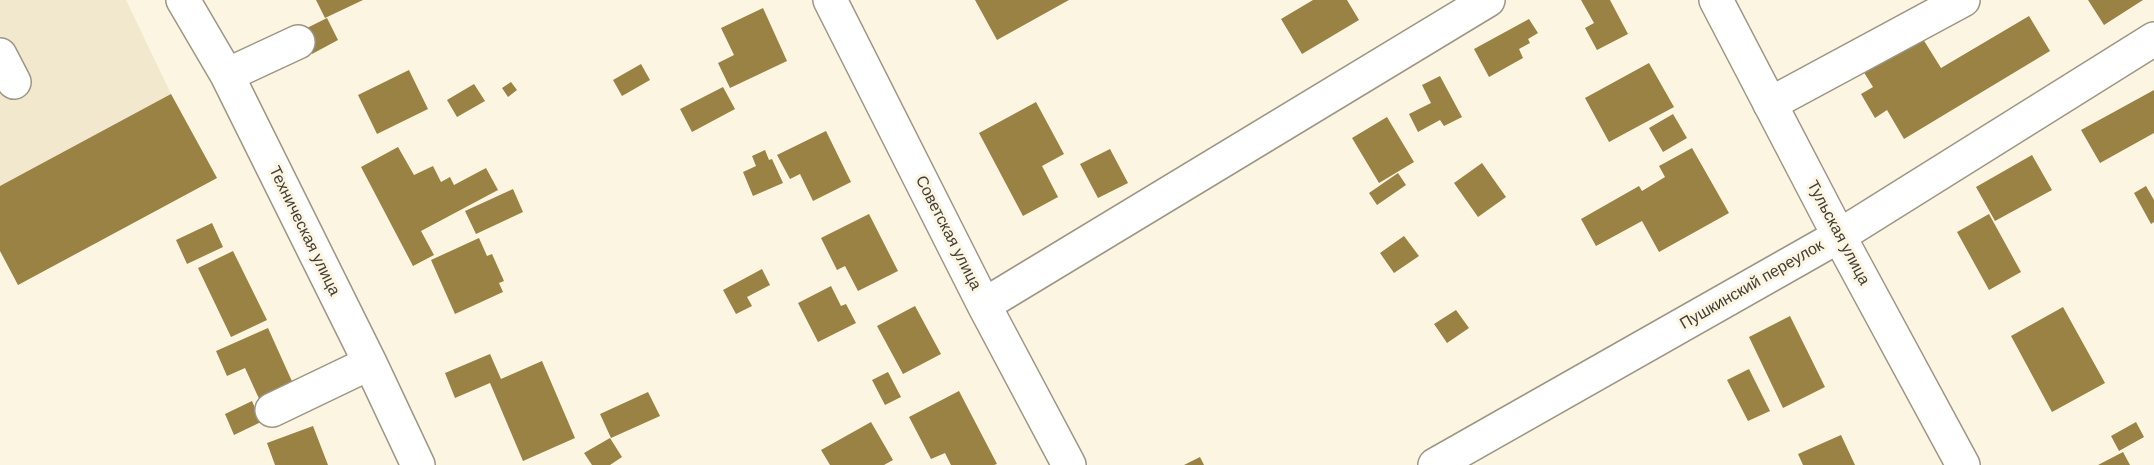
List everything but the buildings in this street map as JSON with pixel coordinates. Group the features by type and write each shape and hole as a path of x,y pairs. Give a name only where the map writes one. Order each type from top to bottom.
{"street":[{"name":"Техническая улица","path":"183,0 227,75 418,465"},
{"name":"Советская улица","path":"830,0 984,305 1069,465"},
{"path":"984,305 1488,0"},
{"name":"Тульская улица","path":"1716,0 1839,236 1963,465"},
{"path":"1770,104 1963,0"},
{"name":"Пушкинский переулок","path":"1435,465 1839,236 2154,39"},
{"path":"227,75 298,42"},
{"path":"272,410 370,363"}],"shaded area":[{"path":"0,0 126,0 171,94 217,178 18,285 0,251"}]}
